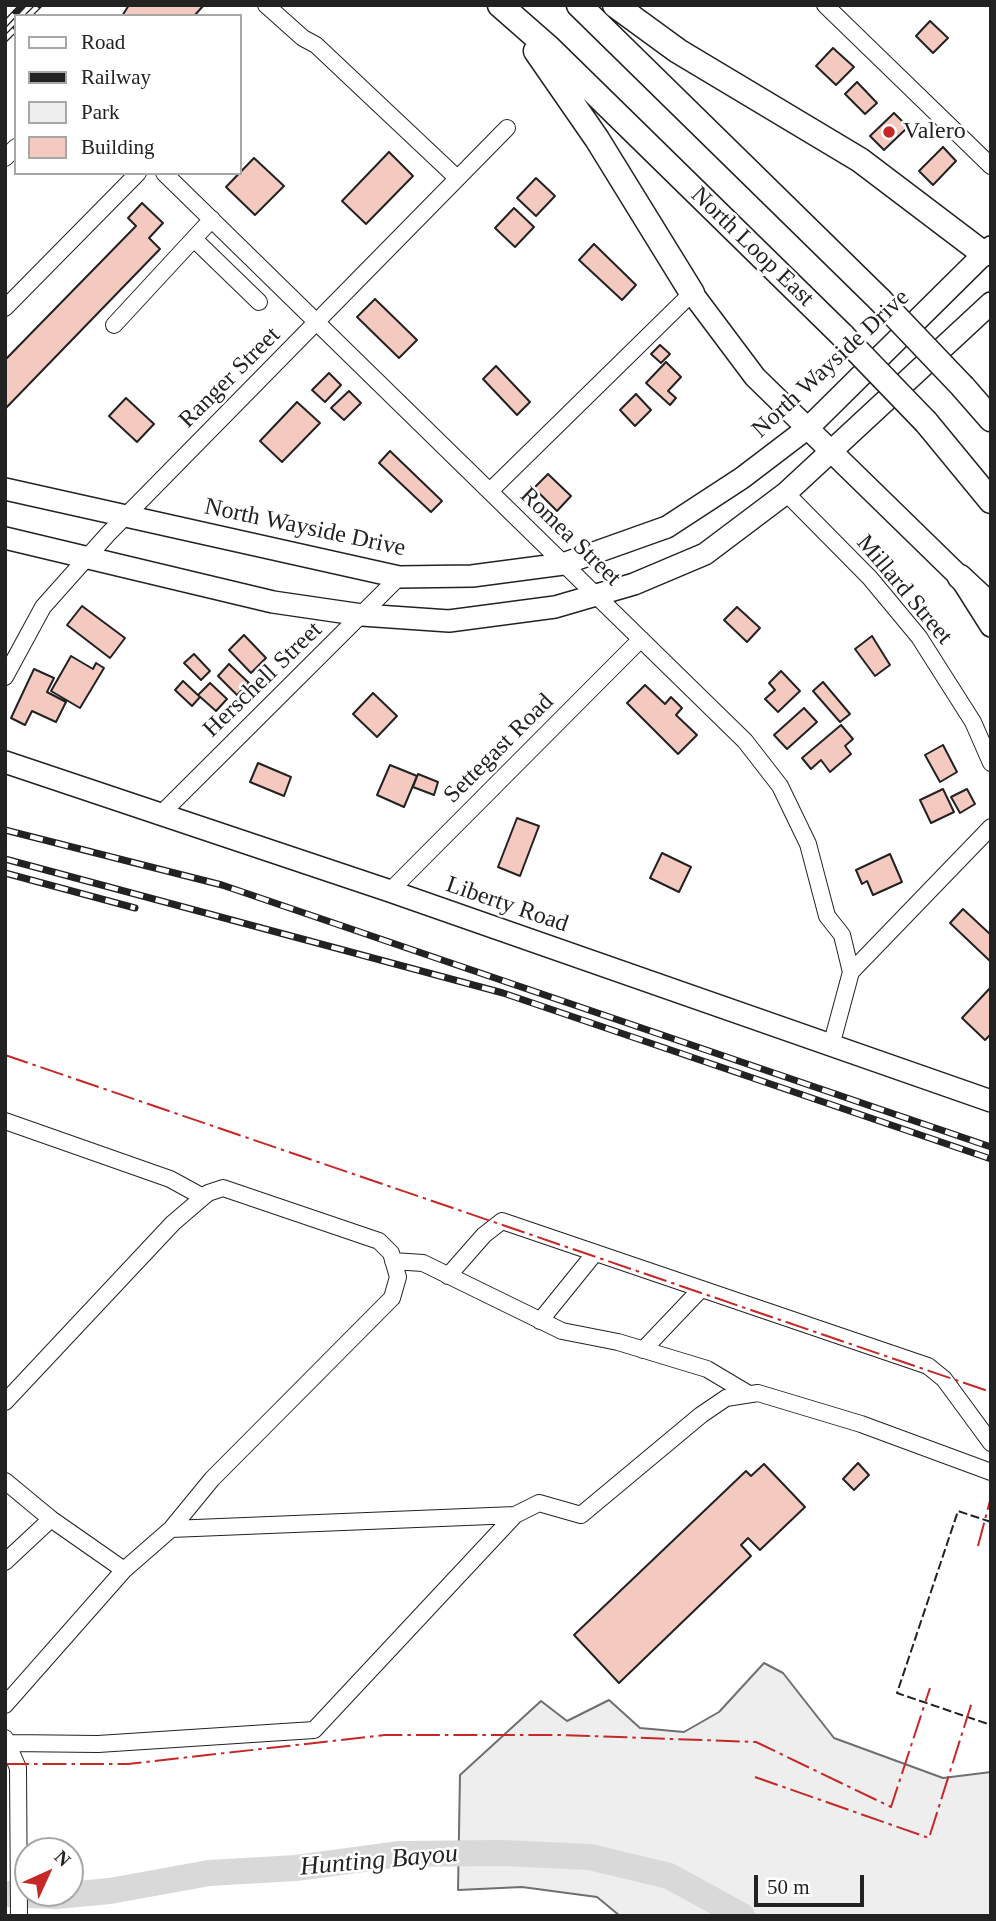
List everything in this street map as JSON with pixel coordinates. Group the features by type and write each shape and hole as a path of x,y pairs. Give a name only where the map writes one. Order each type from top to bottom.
{"highway":[{"name":"North Loop East","path":"579,5 880,300 991,419"},
{"path":"615,5 678,51 860,160 989,254"},
{"name":"North Loop East","path":"508,13 549,48 843,336 926,422 991,501"},
{"path":"508,13 597,139 692,293"},
{"path":"960,577 991,606"}],"main road":[{"name":"North Wayside Drive","path":"5,489 399,577 472,576 563,564 667,527 742,478 809,427 989,254"},
{"path":"692,293 755,377 960,577 991,626"},
{"path":"5,538 273,602 362,615 449,621 509,615 599,595 705,554 786,493 991,303"},
{"name":"Liberty Road","path":"5,762 159,816 390,891 991,1101"}],"street":[{"path":"266,5 339,67 456,177"},
{"path":"825,5 991,166"},
{"name":"Ranger Street","path":"5,677 43,607 88,557 456,177 507,128"},
{"path":"5,307 136,175"},
{"name":"Romea Street","path":"166,175 563,564 599,595 745,741 780,786 808,844 827,916 842,935 851,972"},
{"path":"114,325 212,219"},
{"path":"194,239 259,302"},
{"path":"490,491 692,293"},
{"name":"Millard Street","path":"786,493 870,578 919,637 973,722 991,763"},
{"name":"Herschell Street","path":"159,816 399,577"},
{"name":"Settegast Road","path":"390,891 641,639"},
{"path":"831,1046 851,972 991,827"},
{"path":"5,1121 170,1179 202,1197"},
{"path":"5,1402 173,1223 202,1197 223,1188 379,1241 393,1261 398,1277 392,1298 212,1479 171,1529 124,1570 5,1706"},
{"path":"448,1276 484,1235 502,1221 928,1366 944,1379 991,1443"},
{"path":"540,1321 595,1253"},
{"path":"393,1261 423,1263 562,1331 643,1350 707,1369 749,1394"},
{"path":"643,1350 701,1289"},
{"path":"19,1916 18,1768 7,1741 98,1744 314,1730 515,1515 539,1503 581,1515 701,1415 726,1398 758,1393 861,1424 991,1472"},
{"path":"5,1481 51,1519 124,1570"},
{"path":"171,1529 515,1515"},
{"path":"5,1562 51,1519"}],"green space":[{"path":"764,1663 783,1673 834,1738 943,1778 991,1772 991,1916 620,1916 597,1897 522,1887 458,1890 460,1775 541,1701 567,1721 609,1700 640,1728 684,1732 719,1712"}],"building":[{"path":"129,5 204,5 196,14 123,14"},
{"path":"930,21 948,38 933,53 916,36"},
{"path":"833,48 854,67 836,85 816,66"},
{"path":"857,82 877,103 865,114 845,94"},
{"name":"Valero","path":"894,113 908,127 884,150 870,136"},
{"path":"943,147 956,161 933,185 919,171"},
{"path":"389,152 413,176 366,224 342,201"},
{"path":"254,158 284,186 255,215 226,187 238,175 242,175 242,170"},
{"path":"536,178 555,196 536,216 517,198"},
{"path":"142,203 163,223 149,238 160,249 5,409 5,360 136,226 128,218"},
{"path":"514,208 534,227 515,247 495,228"},
{"path":"594,244 636,285 622,300 579,260"},
{"path":"375,299 417,340 399,358 357,317"},
{"path":"660,345 670,354 661,363 651,354"},
{"path":"666,362 681,377 668,391 676,398 670,405 646,383"},
{"path":"496,366 530,402 517,415 483,379"},
{"path":"329,373 341,385 325,402 312,390"},
{"path":"349,391 361,403 344,420 331,408"},
{"path":"636,394 651,410 635,426 620,410"},
{"path":"126,398 154,424 137,442 109,416"},
{"path":"297,402 320,423 282,462 260,441"},
{"path":"390,451 442,501 431,512 379,463"},
{"path":"548,474 571,496 557,511 534,488"},
{"path":"82,606 125,638 110,658 67,625"},
{"path":"737,607 760,628 747,642 724,620"},
{"path":"244,635 266,658 251,673 229,650"},
{"path":"872,636 890,665 875,676 855,649"},
{"path":"194,654 210,671 201,680 184,663"},
{"path":"71,656 93,669 96,663 104,668 80,708 51,691"},
{"path":"229,664 249,683 237,695 218,676"},
{"path":"34,669 54,678 47,692 66,702 56,722 32,711 25,725 11,718"},
{"path":"781,671 800,691 778,712 765,699 775,690 769,683"},
{"path":"183,681 200,697 192,706 175,690"},
{"path":"823,682 850,714 840,722 813,691"},
{"path":"210,683 227,699 216,711 198,695"},
{"path":"645,685 665,704 671,697 682,708 676,715 697,735 678,754 627,703"},
{"path":"373,693 397,716 377,737 353,714"},
{"path":"804,708 817,722 787,749 774,735"},
{"path":"841,725 853,739 845,746 851,754 830,772 821,760 811,769 802,758"},
{"path":"943,745 957,772 940,782 925,755"},
{"path":"258,763 291,777 284,796 250,782"},
{"path":"390,765 417,776 404,807 377,795"},
{"path":"418,774 438,782 434,795 413,787"},
{"path":"943,789 954,812 931,823 920,800"},
{"path":"967,789 975,804 960,813 951,797"},
{"path":"517,818 539,826 520,876 498,867"},
{"path":"662,853 691,867 679,892 650,878"},
{"path":"890,854 902,882 873,895 867,881 862,884 856,870"},
{"path":"963,909 991,935 991,962 950,923"},
{"path":"991,987 991,1034 985,1040 962,1018"},
{"path":"858,1463 869,1475 854,1490 843,1479"},
{"path":"764,1464 805,1507 760,1550 748,1538 741,1545 751,1556 619,1683 574,1635 746,1471 751,1476"}],"waterway":[{"name":"Hunting Bayou","path":"5,1894 56,1896 110,1891 209,1873 296,1868 400,1854 503,1853 590,1857 669,1876 742,1916"}],"railway":[{"path":"14,14 23,5"},
{"path":"30,14 39,5"},
{"path":"5,24 14,14"},
{"path":"5,39 14,30"},
{"path":"5,830 222,885 991,1147"},
{"path":"5,859 503,993 991,1159"},
{"path":"5,873 135,908"}],"fence":[{"path":"991,1522 958,1511 897,1693 991,1725"}],"power":[{"path":"5,1055 991,1392"},
{"path":"978,1546 991,1497"},
{"path":"5,1764 128,1764 385,1735 562,1735 756,1742 891,1807 930,1688"},
{"path":"755,1777 929,1838 972,1702"}],"place":[{"name":"Valero","path":"889,132"}]}
